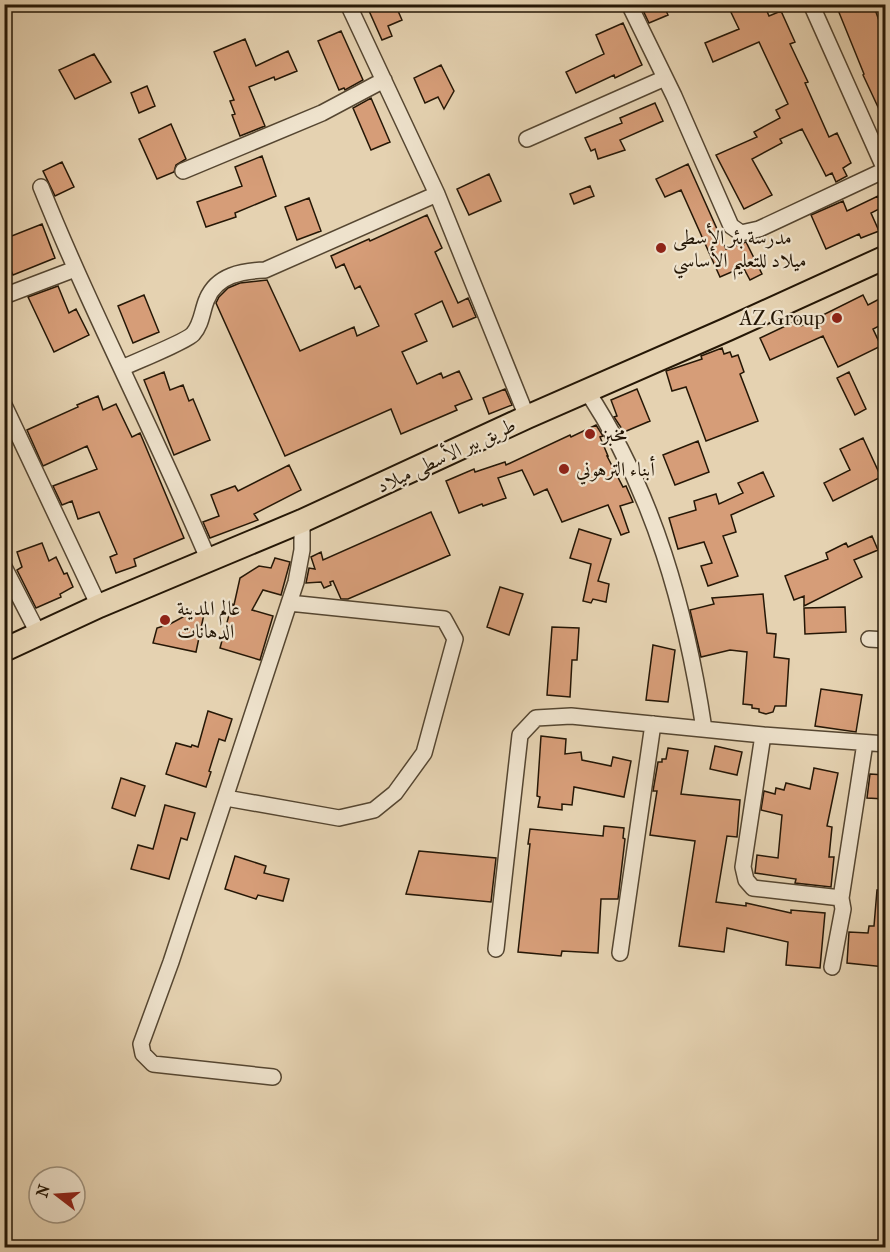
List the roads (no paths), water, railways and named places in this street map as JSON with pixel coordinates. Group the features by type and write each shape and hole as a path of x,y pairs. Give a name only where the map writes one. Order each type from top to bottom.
{"main road":[{"name":"طريق بير الأسطى ميلاد","path":"4,650 99,606 302,521 527,417 885,257"}],"street":[{"path":"348,4 437,194 527,417"},
{"path":"629,4 665,78 731,226 741,233 768,225 885,171 811,4"},
{"path":"527,139 665,78"},
{"path":"183,171 322,112 384,80"},
{"path":"41,187 75,269 178,488 209,561"},
{"path":"122,368 193,335 207,298 219,282 228,277 236,273 265,270 437,194"},
{"path":"4,296 75,269"},
{"path":"587,391 609,424 619,445 655,527 674,581 694,667 704,729"},
{"path":"4,405 43,483 99,606"},
{"path":"273,1077 153,1064 143,1054 141,1044 171,962 296,582 302,550 302,521"},
{"path":"4,567 39,635"},
{"path":"226,798 339,818 374,810 395,793 424,753 455,639 444,619 289,603"},
{"path":"869,639 885,640"},
{"path":"496,949 520,735 536,718 571,716 763,735 885,744"},
{"path":"620,953 653,724"},
{"path":"763,735 743,867 746,880 753,888 841,898"},
{"path":"832,967 843,909 841,898 865,743"}],"place":[{"name":"مدرسة بئر الأسطى ميلاد للتعليم الأساسي","path":"661,248"},
{"name":"AZ Group","path":"837,318"},
{"name":"مخبز","path":"590,434"},
{"name":"أبناء الترهوني","path":"564,469"},
{"name":"عالم المدينة الدهانات","path":"165,620"}]}
